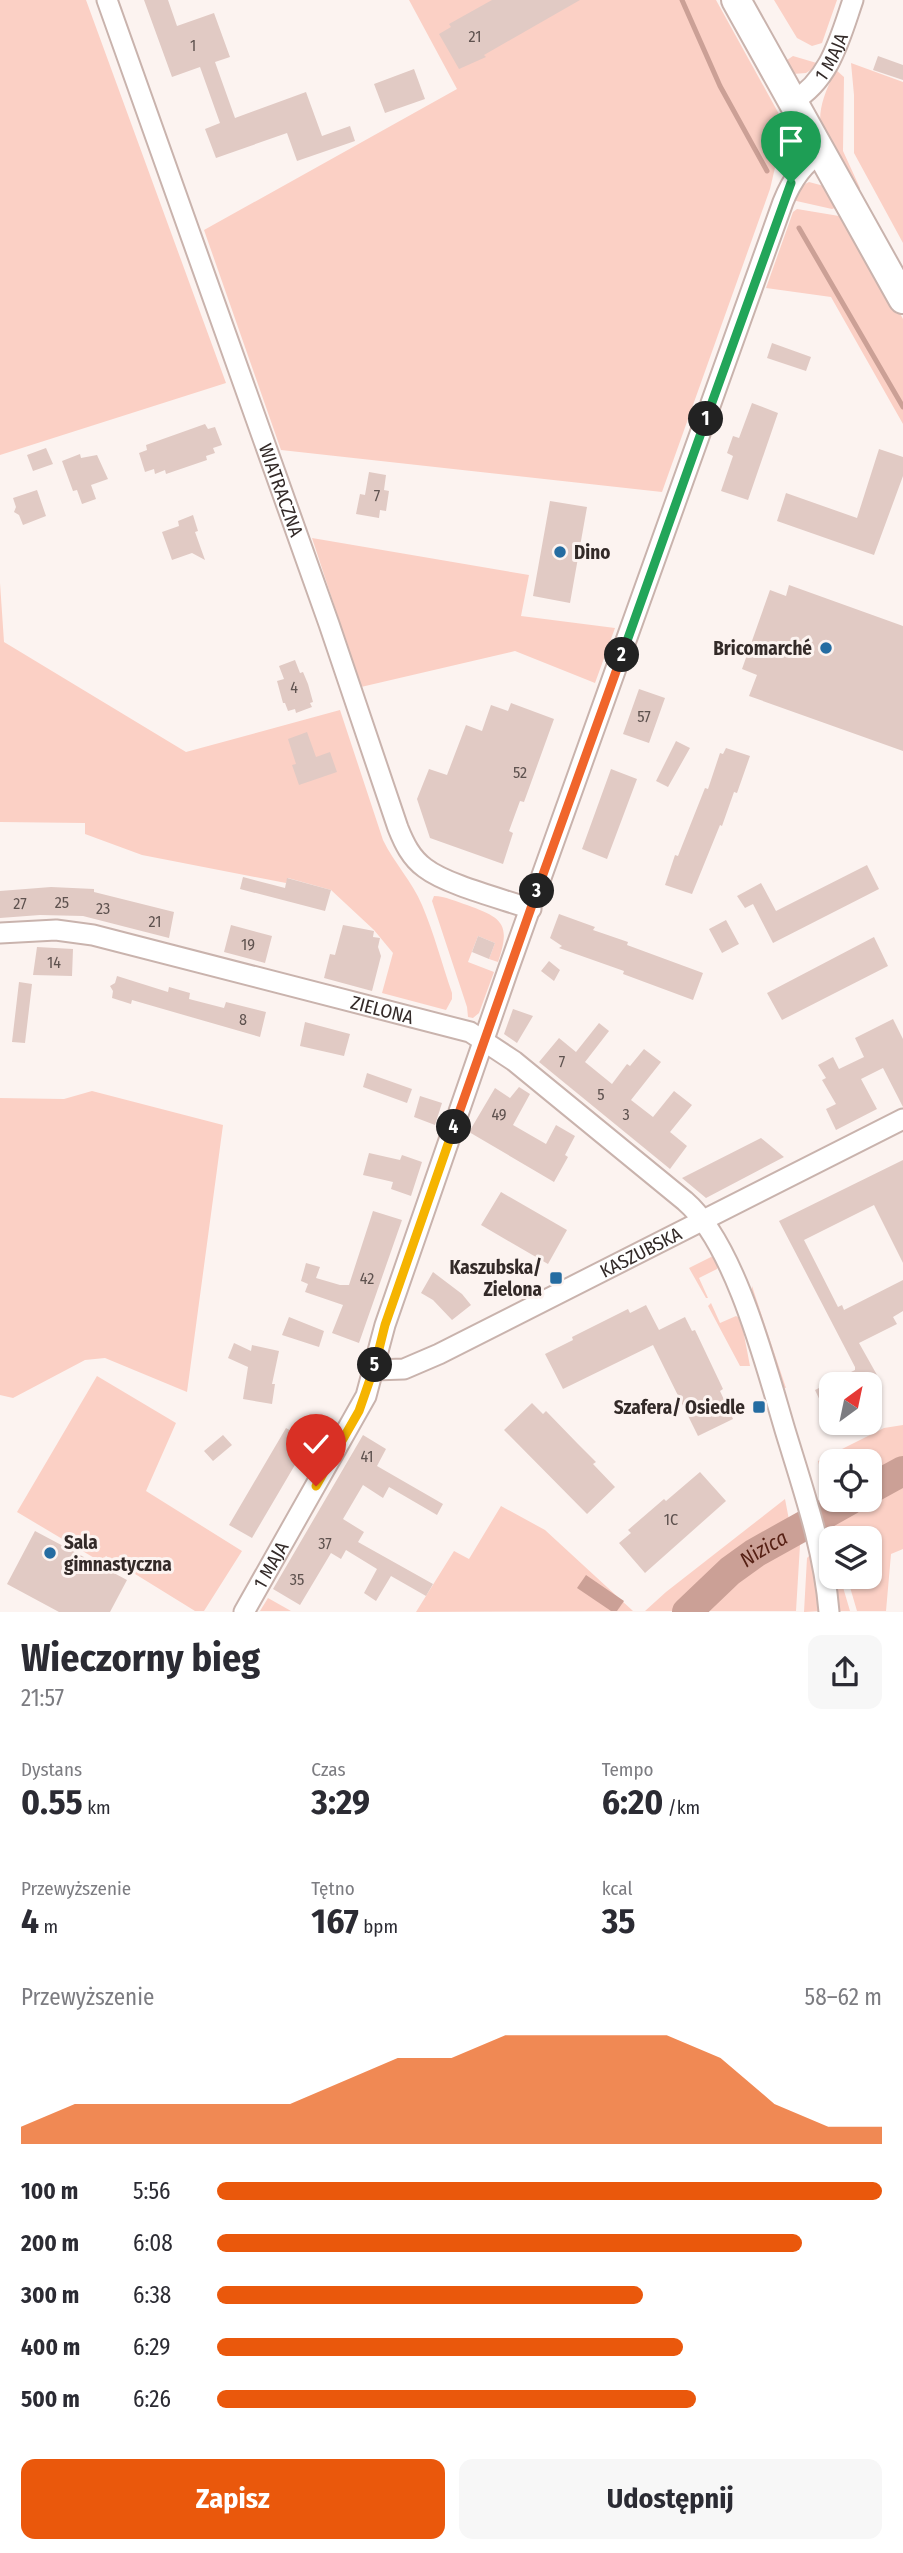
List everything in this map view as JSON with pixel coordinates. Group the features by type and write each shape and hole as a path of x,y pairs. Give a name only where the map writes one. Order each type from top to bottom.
{"main road":[{"path":"736,0 903,299"}],"street":[{"name":"WIATRACZNA","path":"107,0 329,624 402,838 414,858 425,869 531,909"},
{"name":"1 MAJA","path":"792,102 810,90 830,64 853,0"},
{"name":"1 MAJA","path":"244,1612 359,1411 374,1370 385,1325 783,201 791,183 813,157 821,152"},
{"name":"ZIELONA","path":"0,933 56,930 93,935 456,1027 485,1040 685,1201 704,1221 718,1244 749,1314 816,1535 829,1612"},
{"name":"KASZUBSKA","path":"374,1370 404,1369 428,1359 903,1119"}],"shaded area":[{"path":"0,0 86,0 226,383 0,455"},
{"path":"409,0 716,0 785,125 770,189 662,492 281,450 204,230 457,89"},
{"path":"774,0 837,0 822,43 812,46 797,38"},
{"path":"793,56 820,64 806,73 793,74 781,64"},
{"path":"851,63 903,82 903,243 854,153"},
{"path":"836,70 844,77 843,151 860,188 859,193 828,147 820,122 826,90"},
{"path":"809,182 824,186 841,206 832,209 792,200 801,186"},
{"path":"797,209 846,215 903,319 903,424 831,297 766,288 793,212"},
{"path":"312,538 529,575 521,616 615,628 595,683 515,651 361,687"},
{"path":"0,583 4,642 186,752 340,710 383,840 418,896 430,926 452,993 446,1010 382,993 393,953 374,930 331,890 288,878 286,883 142,855 85,834 85,823 0,822"},
{"path":"434,896 451,899 489,914 501,924 504,939 498,962 489,959 495,943 478,936 468,962 494,972 479,1013 473,1018 468,1017 432,901"},
{"path":"92,1091 223,1125 187,1392 105,1358 85,1360 13,1398 0,1395 0,1098 64,1099"},
{"path":"713,1256 718,1264 717,1269 699,1278 706,1298 689,1268"},
{"path":"752,1286 786,1388 781,1387 751,1296"},
{"path":"711,1303 720,1323 736,1316 741,1319 750,1366 740,1366 708,1306"},
{"path":"97,1376 176,1423 146,1491 242,1551 204,1611 195,1611 106,1556 101,1562 17,1512"},
{"path":"903,1425 903,1462 882,1473 882,1449 842,1449 870,1435 882,1435 884,1428"},
{"path":"903,1480 903,1549 891,1554 886,1611 857,1611 851,1589 882,1589 882,1526 834,1526 833,1523 844,1516 845,1512 882,1512 882,1492"},
{"path":"785,1499 790,1525 752,1547 677,1611 645,1611 666,1592"},
{"path":"501,1506 545,1530 633,1611 416,1612 454,1551 469,1559"},
{"path":"796,1534 800,1545 796,1611 694,1611 742,1569"},
{"path":"811,1554 819,1611 804,1612 807,1558"},
{"path":"586,1575 624,1601 617,1611 611,1611 577,1588"},
{"path":"836,1589 844,1589 850,1611 838,1611"},
{"path":"268,1598 291,1611 260,1611"}],"building":[{"path":"144,0 168,0 177,26 214,13 230,57 215,62 235,118 306,92 322,136 350,126 355,141 297,161 287,133 216,158 205,129 220,123 200,67 172,77"},
{"path":"492,0 580,0 484,55 486,57 459,69 439,34 451,27 449,24"},
{"path":"878,56 903,65 903,80 873,70"},
{"path":"414,69 425,99 385,113 374,84"},
{"path":"772,343 811,357 806,371 767,358"},
{"path":"752,403 778,413 748,500 721,491 733,456 727,453 733,436 739,438"},
{"path":"205,424 208,429 215,427 222,445 213,448 215,453 206,456 207,460 166,474 165,470 155,474 154,469 145,472 139,453 147,450 146,445"},
{"path":"46,448 53,464 33,471 27,455"},
{"path":"879,449 903,457 903,476 874,555 777,521 786,493 857,518"},
{"path":"80,454 81,458 97,455 108,479 91,485 96,499 82,504 77,490 73,491 62,461"},
{"path":"369,472 386,475 384,490 389,491 386,511 380,510 379,518 356,514 360,494 365,495"},
{"path":"37,490 46,516 23,525 19,515 14,512 16,507 13,498"},
{"name":"Dino","path":"550,501 587,507 570,603 533,596"},
{"path":"193,515 198,531 195,532 205,560 192,553 172,560 162,532 179,526 178,521"},
{"name":"Bricomarché","path":"789,585 903,626 903,751 749,696 757,675 742,669 770,590 786,596"},
{"path":"295,660 300,673 303,672 313,702 310,703 312,707 296,713 295,709 288,711 283,703 277,681 284,679 279,666"},
{"path":"639,689 665,698 649,743 623,734"},
{"path":"511,703 554,719 524,802 520,801 509,831 513,833 503,864 430,838 417,799 429,769 447,775 466,725 482,731 491,705 508,711"},
{"path":"307,732 316,757 330,752 337,772 299,785 292,765 296,764 288,739"},
{"path":"676,741 690,748 668,787 656,781"},
{"path":"726,748 750,756 737,793 734,792 692,894 665,885 675,855 678,856 705,788 708,789 720,753 723,754"},
{"path":"611,769 637,779 607,859 582,849"},
{"path":"867,865 879,889 773,943 753,904 745,908 737,896 761,883 776,911"},
{"path":"243,877 285,888 287,878 331,890 325,911 240,889"},
{"path":"51,887 94,889 94,892 174,912 169,938 83,916 0,918 0,891"},
{"path":"559,914 628,942 627,945 703,973 693,1000 559,948 562,946 550,938"},
{"path":"726,920 739,944 722,953 709,929"},
{"path":"231,925 272,936 265,963 224,952"},
{"path":"343,925 374,931 373,937 380,938 378,947 381,956 372,991 324,978 330,954 335,955"},
{"path":"478,936 495,943 489,959 472,952"},
{"path":"874,937 888,966 782,1020 767,993"},
{"path":"37,947 73,949 72,976 33,975"},
{"path":"549,961 560,970 554,981 541,971"},
{"path":"117,976 168,992 169,987 190,993 189,999 224,1008 226,1002 266,1012 260,1037 132,1000 131,1004 112,998 113,991 110,986 115,983"},
{"path":"19,982 32,984 25,1043 12,1042"},
{"path":"513,1009 533,1016 517,1043 504,1034"},
{"path":"893,1019 903,1039 903,1107 883,1068 861,1079 877,1109 836,1130 826,1109 836,1104 822,1080 826,1078 818,1065 833,1057 839,1069 864,1057 855,1038"},
{"path":"305,1022 350,1034 344,1056 300,1046"},
{"path":"599,1023 609,1031 585,1062 612,1084 627,1064 630,1066 644,1049 661,1062 631,1100 653,1117 674,1091 692,1105 670,1132 687,1146 670,1169 539,1062 559,1038 576,1052"},
{"path":"367,1073 412,1089 407,1103 363,1087"},
{"path":"519,1087 530,1094 513,1125 546,1144 556,1125 575,1136 565,1155 568,1157 554,1182 469,1132 495,1088 510,1098"},
{"path":"420,1096 442,1103 435,1125 414,1117"},
{"path":"761,1138 784,1157 706,1198 682,1178"},
{"path":"369,1153 400,1160 402,1155 422,1162 411,1196 391,1189 393,1182 363,1175"},
{"path":"903,1160 903,1263 874,1205 804,1240 838,1307 842,1305 844,1310 903,1280 903,1311 893,1317 897,1324 859,1343 875,1372 851,1372 855,1367 779,1221"},
{"path":"501,1192 567,1230 548,1264 481,1225"},
{"path":"373,1211 402,1220 359,1343 332,1333 343,1305 305,1292 308,1284 301,1281 306,1263 320,1267 316,1278 349,1285"},
{"path":"433,1272 462,1294 471,1305 452,1320 433,1300 421,1293"},
{"path":"646,1305 659,1330 685,1317 692,1331 695,1330 723,1389 720,1391 733,1419 698,1436 653,1345 563,1389 545,1354 628,1309 630,1313"},
{"path":"289,1317 324,1331 319,1347 282,1335"},
{"path":"234,1343 251,1351 252,1345 279,1351 272,1384 275,1384 272,1404 243,1399 248,1367 228,1358"},
{"path":"532,1403 543,1414 546,1411 596,1462 593,1464 615,1487 587,1514 504,1430"},
{"path":"286,1428 309,1441 252,1538 229,1525"},
{"path":"223,1435 232,1445 213,1461 204,1451"},
{"path":"363,1435 386,1449 377,1466 443,1504 437,1515 389,1487 383,1498 363,1485 343,1519 364,1532 358,1542 433,1584 426,1596 391,1576 376,1601 364,1593 377,1569 346,1550 341,1559 331,1553 300,1605 273,1589"},
{"path":"700,1472 726,1501 645,1573 619,1543 631,1533 628,1530"},
{"name":"Sala gimnastyczna","path":"35,1531 127,1580 110,1612 59,1612 7,1584"}],"waterway":[{"path":"682,0 720,86 767,171"},
{"path":"799,228 903,407"},
{"name":"Nizica","path":"882,1482 903,1471"},
{"name":"Nizica","path":"687,1612 730,1571 755,1553 828,1512"}],"place":[{"name":"Dino","path":"560,552"},
{"name":"Bricomarché","path":"826,648"},
{"name":"Kaszubska/ Zielona","path":"556,1278"},
{"name":"Szafera/ Osiedle","path":"759,1407"},
{"name":"Sala gimnastyczna","path":"50,1553"}],"route":[{"path":"316,1486 366,1396 385,1325 508,970 791,183"}]}
